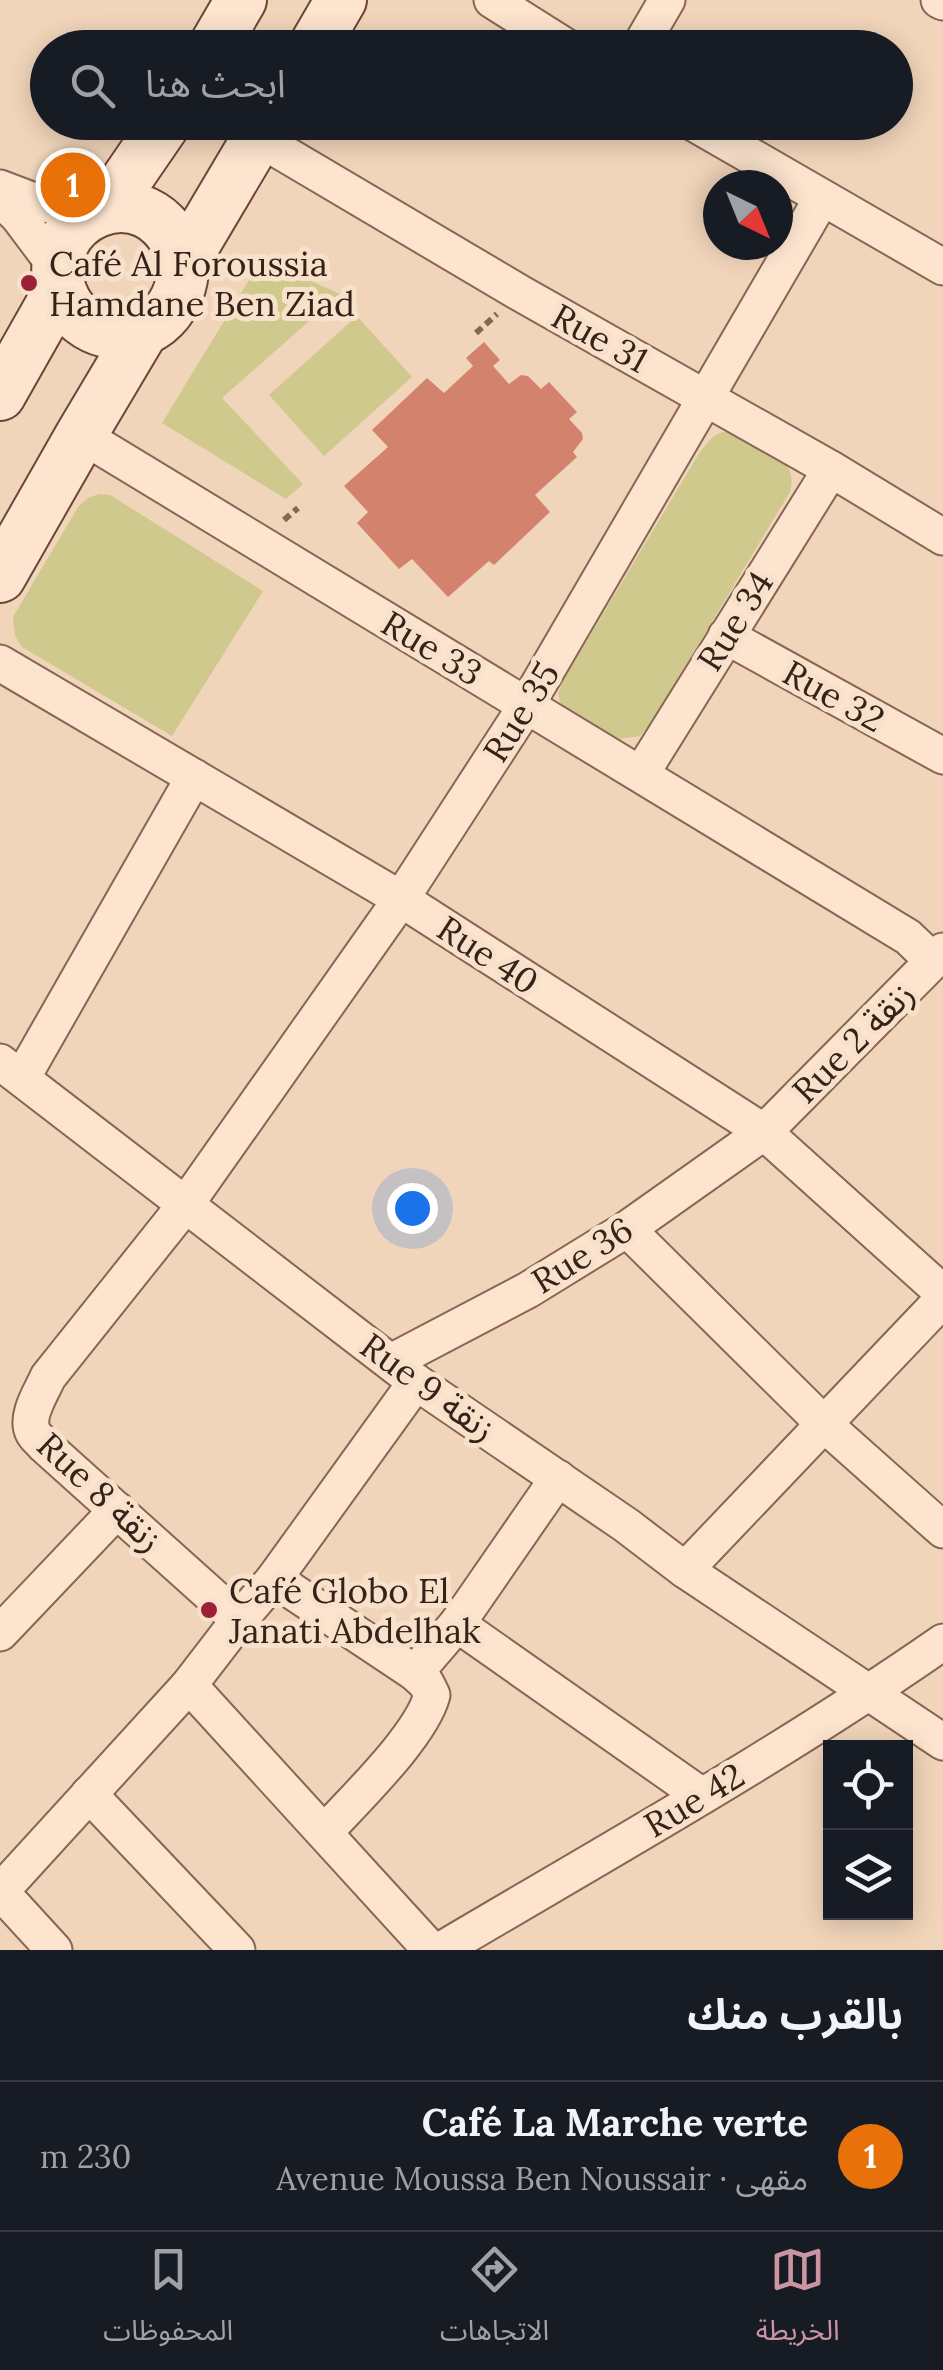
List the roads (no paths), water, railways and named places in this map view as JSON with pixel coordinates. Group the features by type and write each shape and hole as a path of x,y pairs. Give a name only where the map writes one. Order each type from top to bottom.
{"street":[{"path":"222,30 240,0"},
{"path":"323,30 342,0"},
{"path":"492,0 540,30"},
{"path":"650,30 667,0"},
{"path":"0,395 58,279 61,248 66,239 97,212 152,140"},
{"path":"184,262 256,140"},
{"name":"Rue 31","path":"278,140 520,293 943,537"},
{"path":"723,140 943,267"},
{"path":"0,188 97,212 128,207 148,213 165,225 184,262 183,283 176,302 144,330 124,334 84,323 69,308 58,279 18,216 0,199"},
{"name":"Rue 35","path":"186,1204 401,899 526,706 822,198"},
{"path":"0,577 144,330"},
{"name":"Rue 33","path":"81,434 938,956"},
{"name":"Rue 34","path":"641,774 830,469"},
{"name":"Rue 32","path":"726,636 943,756"},
{"name":"Rue 40","path":"0,663 401,899 764,1132 943,1296"},
{"path":"11,1070 194,777"},
{"name":"Rue 2 زنقة","path":"764,1132 938,956"},
{"name":"Rue 9 زنقة","path":"11,1070 403,1372 685,1570 943,1742"},
{"name":"Rue 36","path":"403,1372 627,1229 764,1132"},
{"name":"Rue 8 زنقة","path":"186,1204 48,1377 32,1415 32,1431 239,1620"},
{"path":"627,1229 824,1424 943,1530"},
{"path":"685,1570 943,1296"},
{"path":"54,1950 0,1892 188,1685 274,1579 403,1372"},
{"path":"415,1673 457,1624 558,1478"},
{"path":"0,1634 117,1510"},
{"path":"274,1579 415,1673 432,1695 426,1711 400,1748 325,1832"},
{"path":"457,1624 702,1796"},
{"name":"Rue 42","path":"441,1950 702,1796 943,1642"},
{"path":"188,1685 431,1950"},
{"path":"89,1794 238,1950"}],"place":[{"name":"Café La Marche verte","path":"73,185"},
{"name":"Café Al Foroussia Hamdane Ben Ziad","path":"29,283"},
{"name":"Café Globo El Janati Abdelhak","path":"209,1610"}]}
